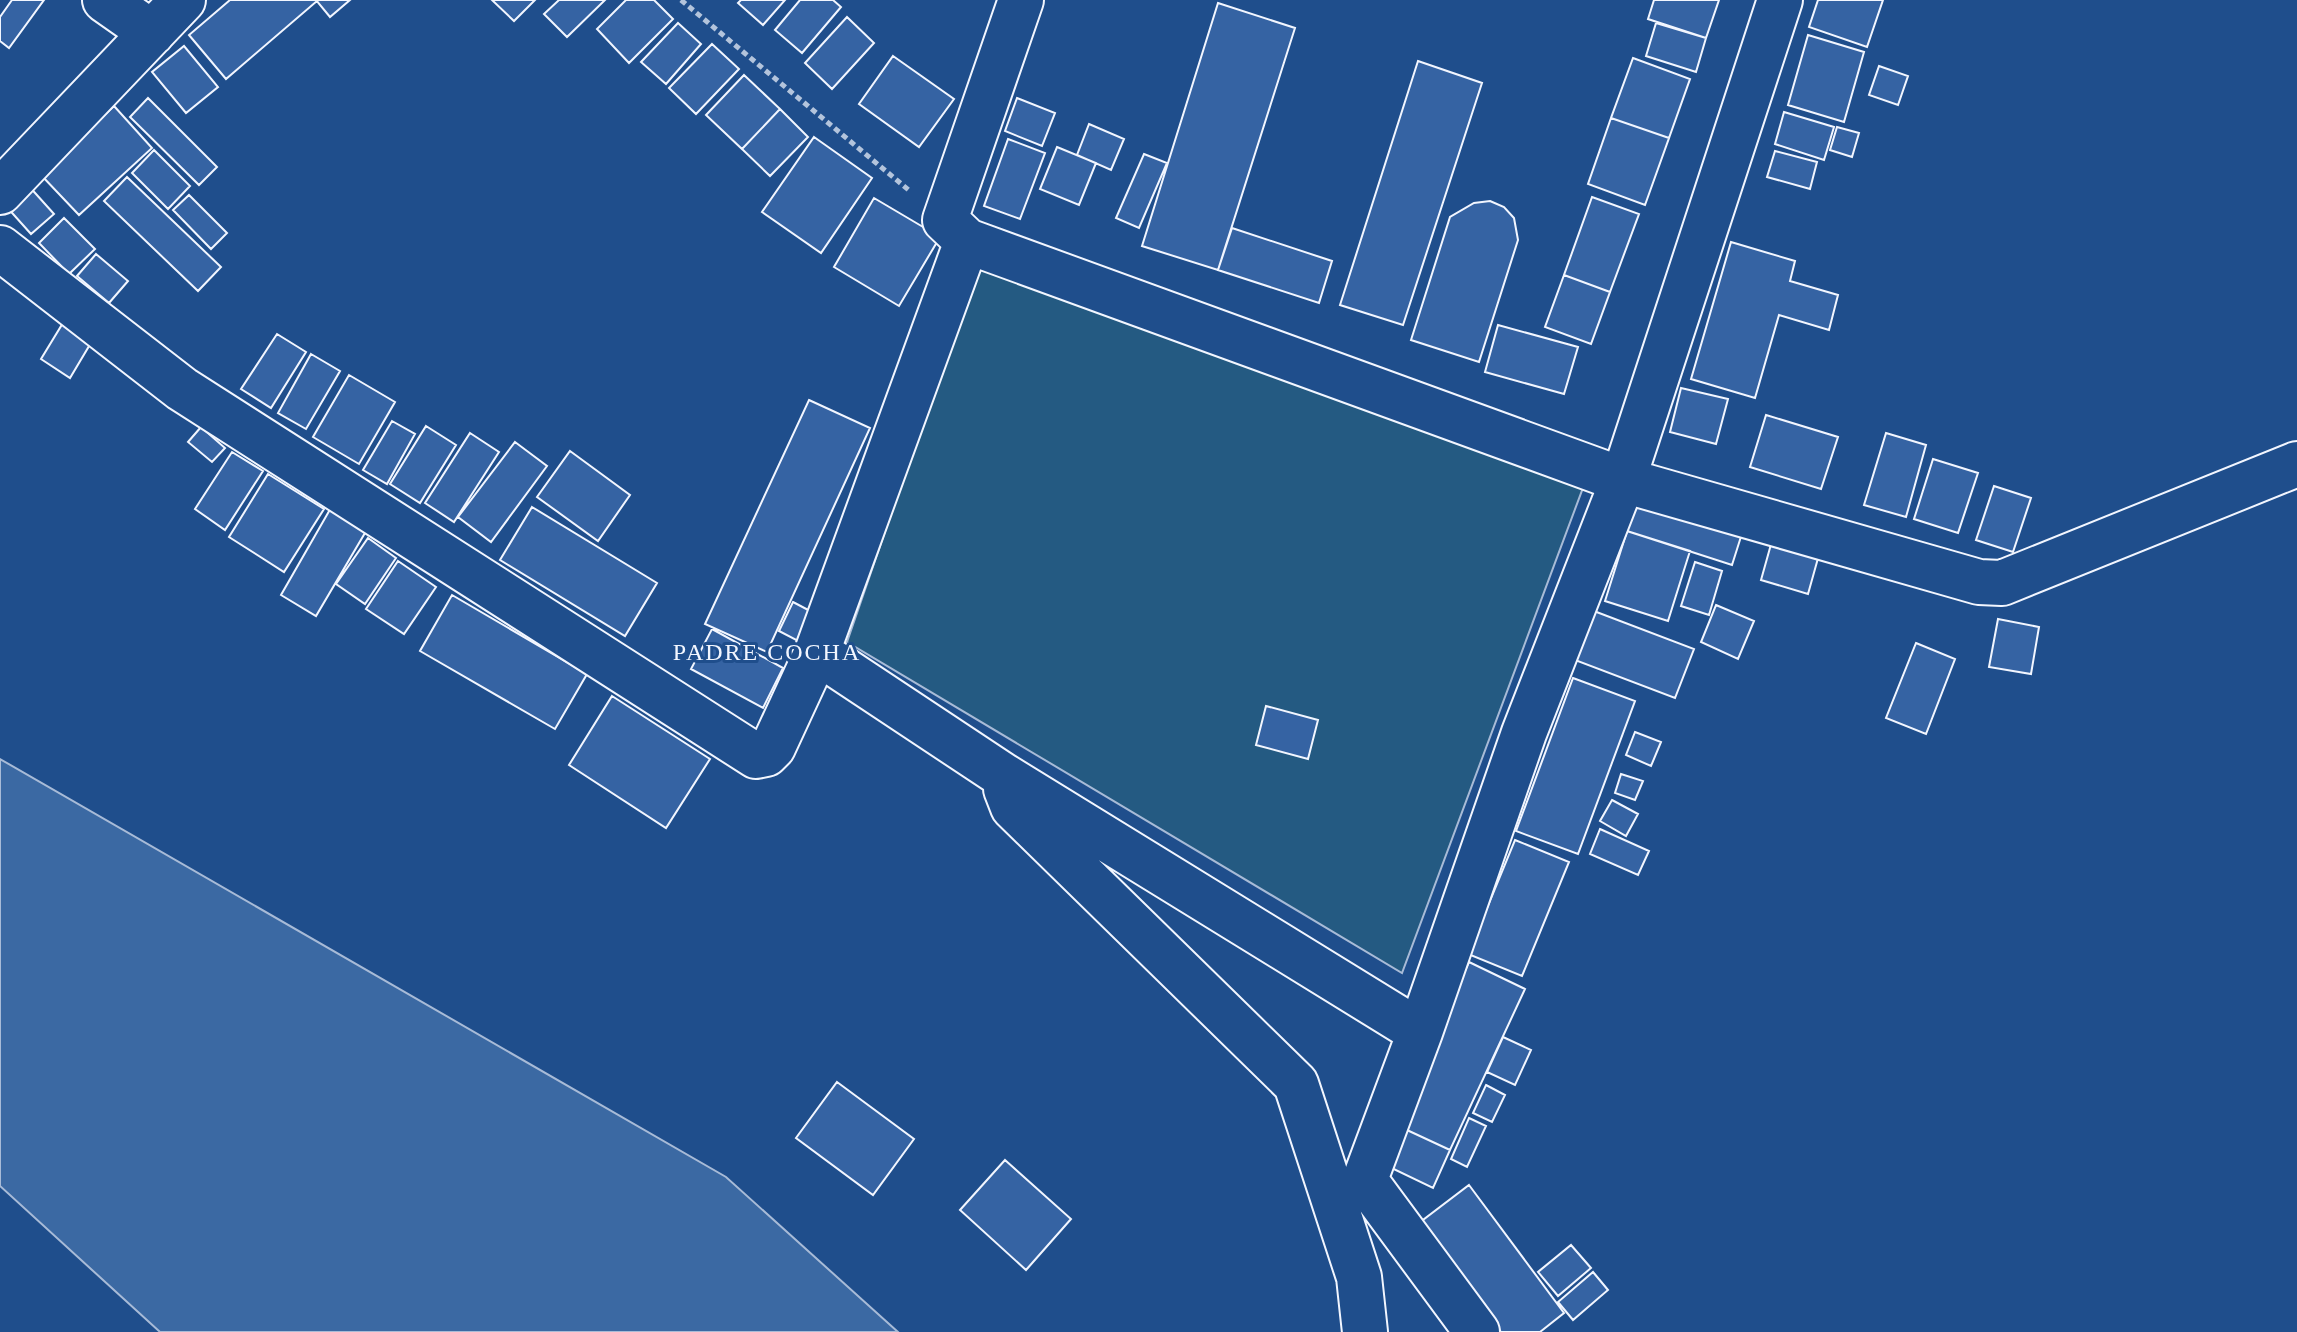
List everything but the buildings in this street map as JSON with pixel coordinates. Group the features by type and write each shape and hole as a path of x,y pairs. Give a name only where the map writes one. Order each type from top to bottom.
{"street":[{"path":"105,0 152,33"},
{"path":"0,192 183,0"},
{"path":"0,248 182,389 756,756 766,754 773,747 817,652 956,230 1021,0"},
{"path":"1477,1332 1367,1183 1367,1174 1524,733 1623,480 1780,0"},
{"path":"956,230 1623,480 1979,582 2002,583 2297,464"},
{"path":"817,652 1004,776 1420,1032"},
{"path":"1004,776 1006,792 1013,807 1296,1084 1359,1277 1365,1332"}],"path":[{"path":"681,0 956,230"}],"shaded area":[{"path":"983,247 1590,469 1402,973 847,642"},
{"path":"0,759 726,1177 898,1332 160,1332 0,1186"}],"district":[{"name":"PADRE COCHA","path":"767,652"}]}
